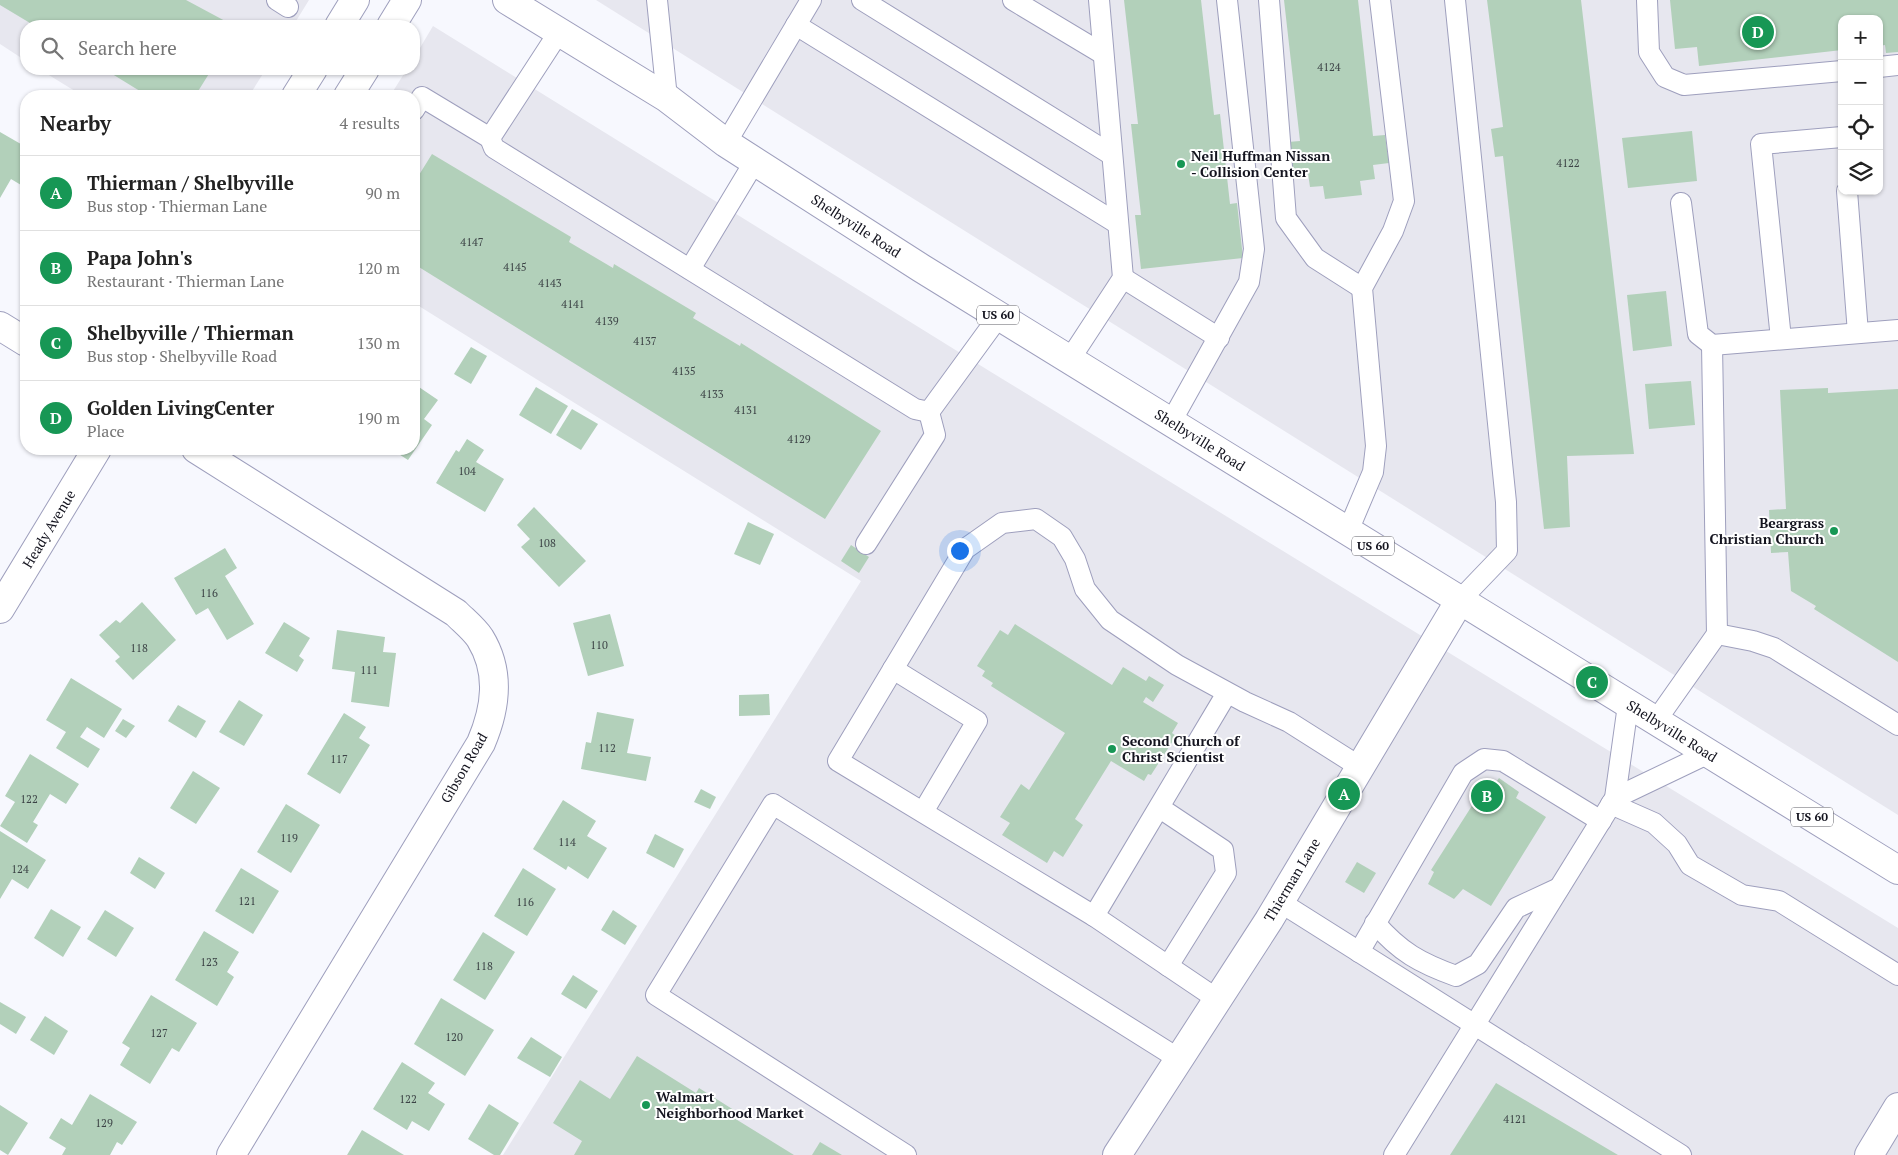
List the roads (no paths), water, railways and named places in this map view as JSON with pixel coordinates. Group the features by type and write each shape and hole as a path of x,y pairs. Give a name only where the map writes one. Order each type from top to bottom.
{"street":[{"path":"343,20 355,0"},
{"path":"395,20 407,0"},
{"name":"Shelbyville Road","path":"507,0 667,98 726,143 999,316 1898,870"},
{"path":"300,90 309,75"},
{"path":"352,90 361,75"},
{"path":"0,326 20,338"},
{"name":"Heady Avenue","path":"0,610 93,455"},
{"name":"Gibson Road","path":"206,455 456,613 480,637 492,663 495,685 491,719 481,743 231,1155"},
{"name":"Thierman Lane","path":"1117,1155 1280,902 1460,600"},
{"path":"1869,1155 1898,1107"}],"lane":[{"path":"657,0 667,98"},
{"path":"726,143 811,0"},
{"path":"862,0 1112,155"},
{"path":"1013,0 1104,54"},
{"path":"1070,359 1123,278 1099,0"},
{"path":"1172,422 1249,282 1254,249 1227,0"},
{"path":"1269,0 1286,218 1315,258 1362,288"},
{"path":"1348,531 1373,472 1376,446 1362,288 1393,231 1404,201 1380,0"},
{"path":"1455,0 1506,502 1507,550 1460,600"},
{"path":"1647,0 1650,52 1665,77 1684,85 1838,70"},
{"path":"796,25 1118,224"},
{"path":"490,138 559,32"},
{"path":"1883,67 1898,65"},
{"path":"420,100 422,97 490,138 494,148 915,409 929,412"},
{"path":"1781,339 1761,144 1838,137"},
{"path":"690,269 755,161"},
{"path":"1847,195 1858,333"},
{"path":"1681,203 1698,334 1712,345 1898,330"},
{"path":"1123,278 1219,338"},
{"path":"929,412 999,316"},
{"path":"1655,722 1717,634 1712,345"},
{"path":"866,544 935,435 929,412"},
{"path":"1218,999 1094,916 838,761 965,549 1002,523 1036,519 1062,537 1074,559 1085,589 1110,620 1177,665 1228,693 1289,722 1360,767"},
{"path":"1717,634 1753,641 1774,648 1898,725"},
{"path":"893,669 977,721 923,812"},
{"path":"1094,916 1228,693"},
{"path":"1394,1155 1613,801 1628,705"},
{"path":"1613,801 1707,754"},
{"path":"1359,952 1463,773 1484,759 1503,761 1601,821"},
{"path":"1613,801 1654,822 1677,844 1690,865 1742,895 1779,901 1898,975"},
{"path":"906,1155 656,996 773,804 1179,1059"},
{"path":"1160,808 1223,850 1226,873 1168,966"},
{"path":"1375,923 1394,944 1428,966 1456,976 1478,964 1516,908 1559,888"},
{"path":"1280,902 1681,1155"}],"place":[{"name":"Golden LivingCenter","path":"1758,32"},
{"name":"Neil Huffman Nissan - Collision Center","path":"1181,164"},
{"name":"Beargrass Christian Church","path":"1834,531"},
{"name":"Shelbyville / Thierman","path":"1592,682"},
{"name":"Second Church of Christ Scientist","path":"1112,749"},
{"name":"Thierman / Shelbyville","path":"1344,794"},
{"name":"Papa John's","path":"1487,796"},
{"name":"Walmart Neighborhood Market","path":"646,1105"}]}
